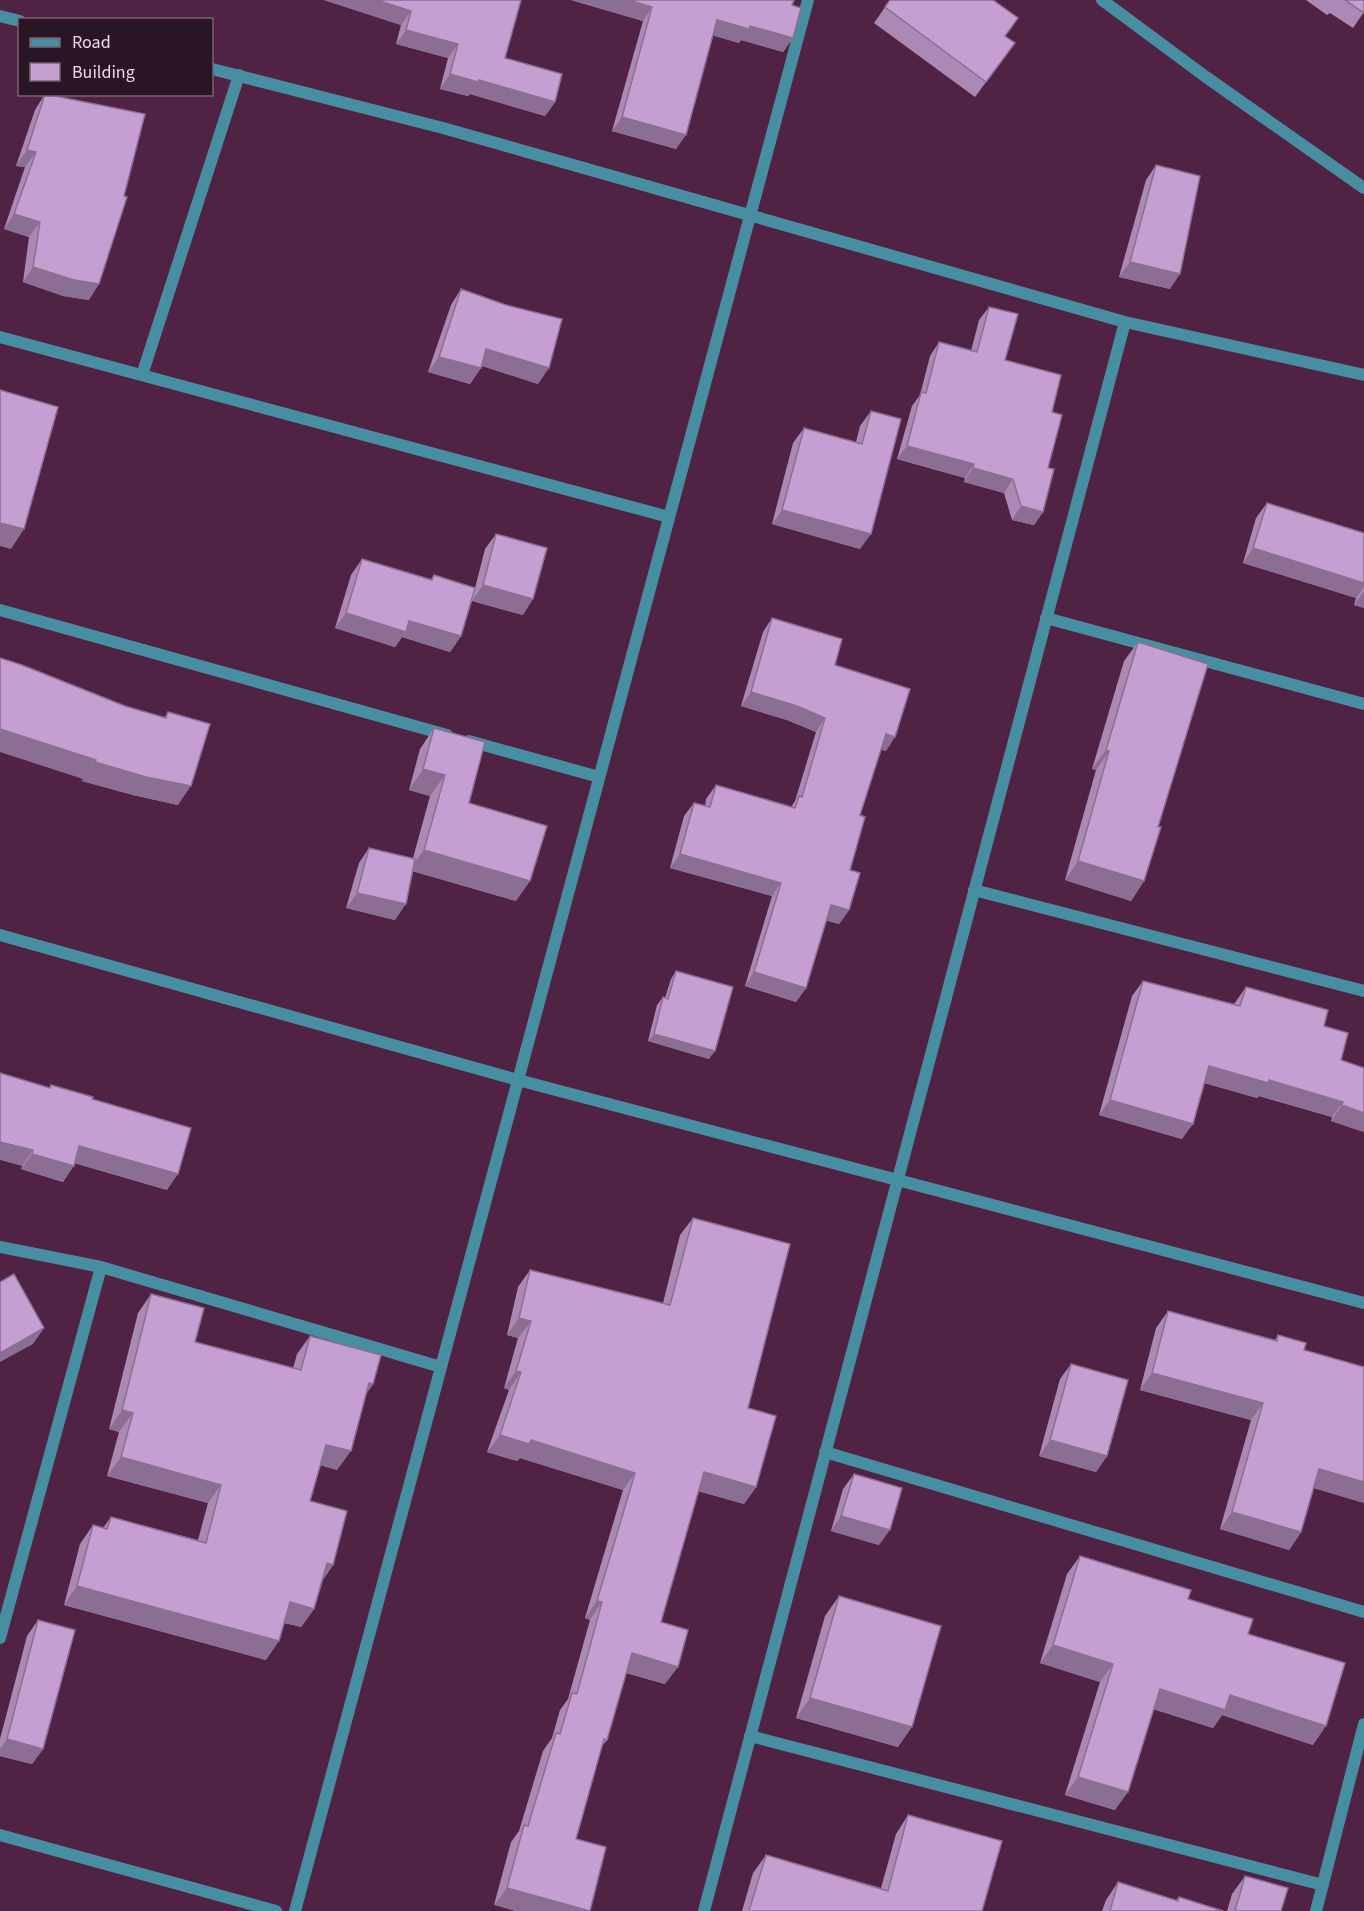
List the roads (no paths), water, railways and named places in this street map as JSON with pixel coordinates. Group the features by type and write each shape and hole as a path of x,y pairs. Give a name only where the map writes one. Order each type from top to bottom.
{"street":[{"path":"295,1911 808,0"},
{"path":"1102,0 1206,77 1364,188"},
{"path":"0,16 18,20"},
{"path":"213,69 442,128 1125,322 1364,375"},
{"path":"142,375 239,75"},
{"path":"704,1911 1125,322"},
{"path":"0,337 669,517"},
{"path":"0,610 599,777"},
{"path":"1046,618 1364,704"},
{"path":"974,890 1364,991"},
{"path":"0,935 518,1080 1364,1303"},
{"path":"0,1247 101,1268 441,1367"},
{"path":"0,1638 101,1268"},
{"path":"825,1452 1364,1612"},
{"path":"1316,1911 1364,1724"},
{"path":"750,1736 1323,1885"},
{"path":"0,1835 276,1911"}]}
